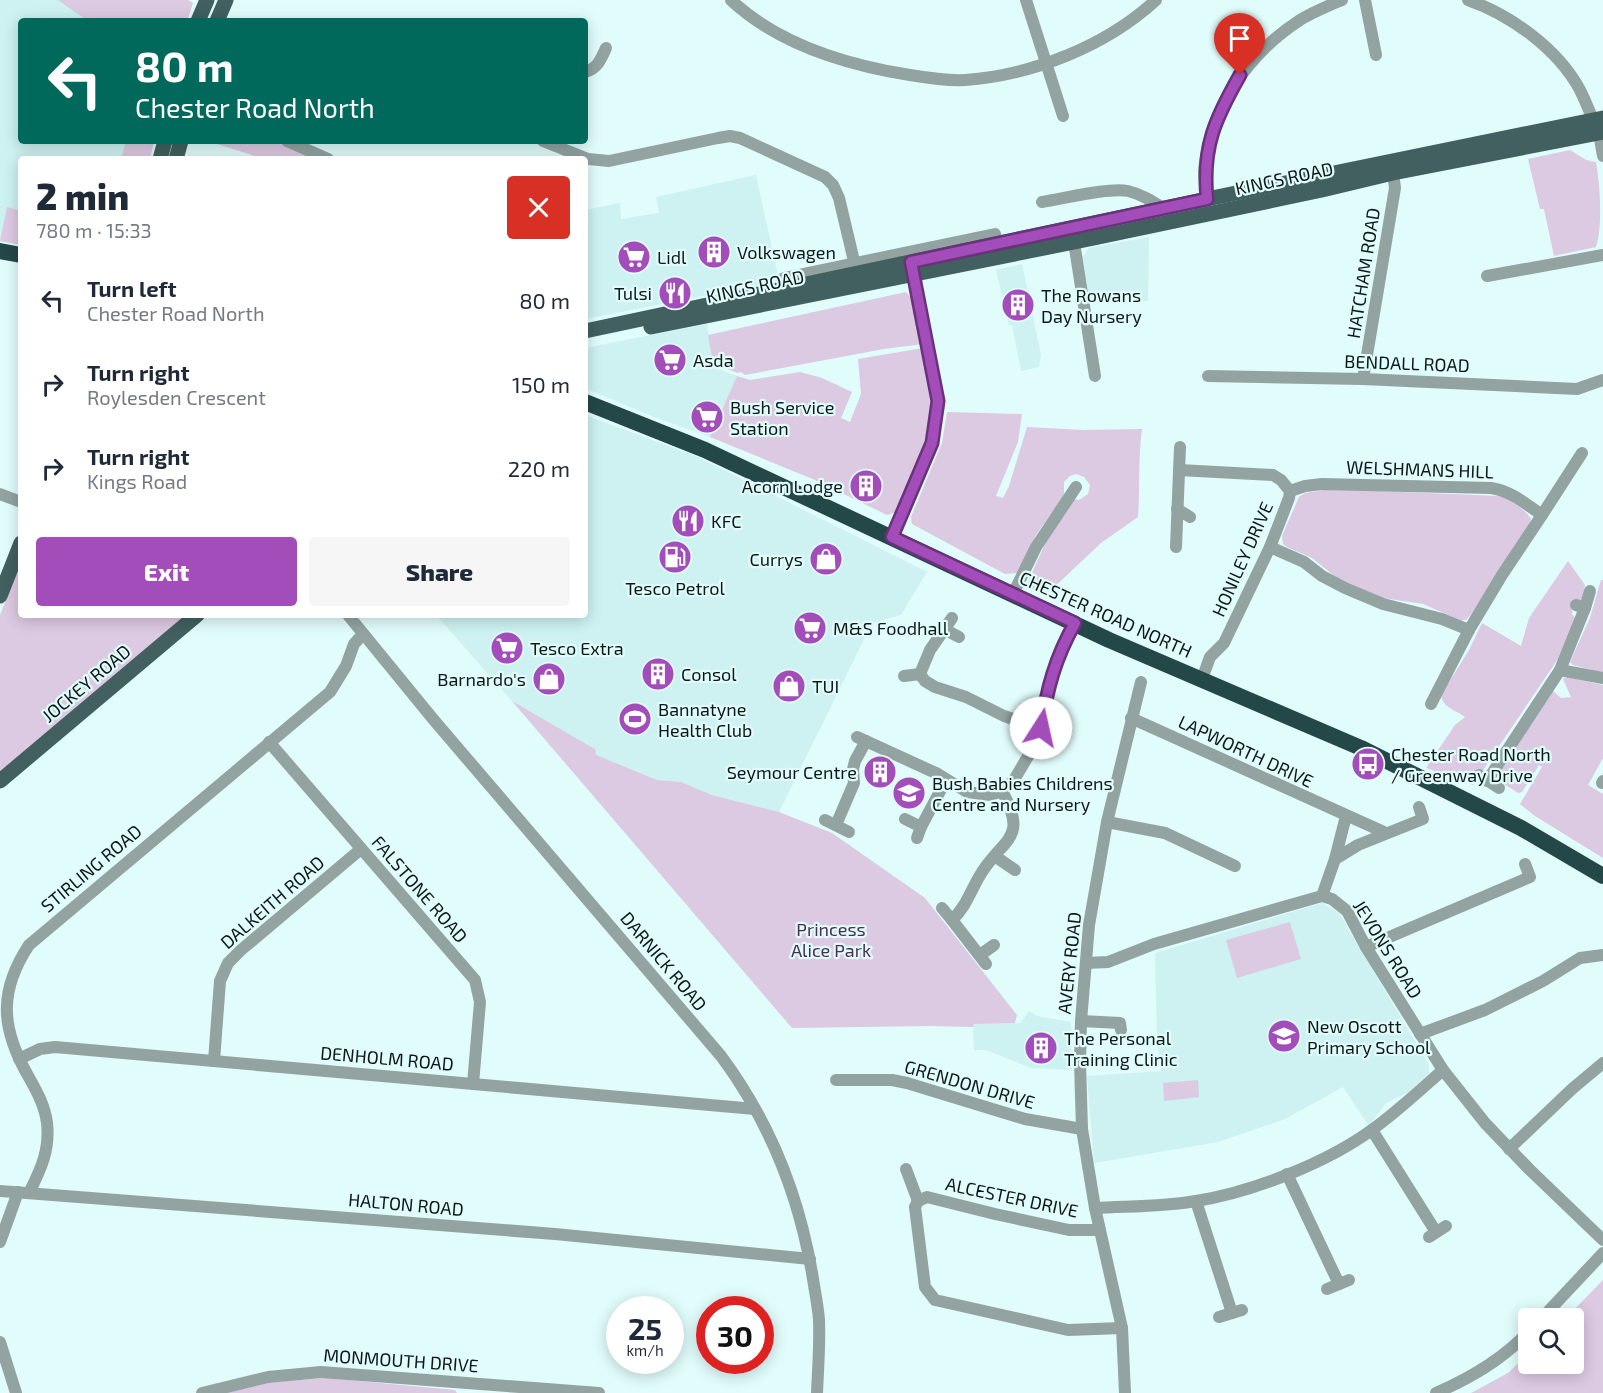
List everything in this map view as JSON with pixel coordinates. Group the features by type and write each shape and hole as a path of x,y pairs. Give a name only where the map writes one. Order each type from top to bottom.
{"highway":[{"path":"0,251 18,254"},
{"name":"CHESTER ROAD NORTH","path":"588,403 705,450 1075,623 1360,748 1521,828 1603,876"}],"main road":[{"path":"199,18 207,0"},
{"path":"218,18 226,0"},
{"name":"KINGS ROAD","path":"588,330 785,287 1074,242 1093,231 1163,208 1599,126"},
{"name":"KINGS ROAD","path":"913,268 998,244 1093,231 1322,190 1599,126"},
{"name":"KINGS ROAD","path":"588,338 857,274"},
{"path":"0,596 18,551"},
{"name":"JOCKEY ROAD","path":"0,781 193,618"}],"street":[{"path":"731,0 770,29 850,64 922,77 964,80 1008,74 1078,50 1116,30 1156,0"},
{"path":"1026,0 1063,116"},
{"path":"1207,199 1204,173 1208,148 1220,111 1240,75 1266,45 1301,19 1342,0"},
{"path":"1365,0 1376,55"},
{"path":"1468,0 1509,18 1541,42 1579,88 1599,126 1603,156"},
{"path":"588,71 595,68 606,48"},
{"path":"588,159 609,161 724,137 750,141 825,177 833,185 839,198 857,274"},
{"path":"294,144 321,156"},
{"path":"549,149 576,156"},
{"name":"HATCHAM ROAD","path":"1364,379 1395,188 1393,173"},
{"path":"1042,202 1108,190 1127,191 1147,198 1163,208"},
{"name":"KINGS ROAD","path":"857,274 995,234 998,244"},
{"path":"1074,242 1095,376"},
{"path":"1487,276 1603,255"},
{"path":"892,537 932,443 938,401 913,268"},
{"name":"BENDALL ROAD","path":"1208,376 1364,379 1577,389 1603,380"},
{"path":"1176,547 1180,447"},
{"path":"1431,704 1469,630 1502,575 1542,516 1574,458"},
{"name":"HONILEY DRIVE","path":"1179,470 1273,475 1281,480 1290,491 1270,547 1224,643 1210,657 1202,679"},
{"name":"WELSHMANS HILL","path":"1290,491 1322,484 1491,488 1504,490 1542,516"},
{"path":"1013,594 1036,547 1076,487"},
{"path":"0,494 18,501"},
{"path":"1177,509 1190,517"},
{"path":"1270,547 1304,562 1322,576 1345,588 1383,604 1442,619 1469,630"},
{"path":"1498,788 1483,778 1560,670 1581,607 1590,591"},
{"name":"DARNICK ROAD","path":"350,618 433,719 721,1056 755,1109 784,1168 799,1211 810,1259 819,1318 817,1393"},
{"path":"921,674 930,650 952,618"},
{"path":"849,832 831,823 854,783 853,769 862,739 938,774 967,792 990,795 1002,791 1014,780 1024,765 1041,728 1048,683 1075,623"},
{"path":"944,629 959,637"},
{"name":"STIRLING ROAD","path":"0,1242 23,1192 45,1161 48,1141 47,1122 42,1104 19,1059 9,1036 5,1019 4,1002 13,970 29,945 330,692 346,666 354,644 363,634"},
{"path":"1560,670 1603,678"},
{"path":"921,674 925,681 935,687 966,697 1004,716 1041,728"},
{"path":"904,676 921,674"},
{"name":"AVERY ROAD","path":"1125,1393 1122,1328 1095,1208 1082,1129 1081,1021 1089,925 1107,822 1141,682"},
{"name":"LAPWORTH DRIVE","path":"1131,718 1386,833"},
{"name":"FALSTONE ROAD","path":"269,742 475,980 480,1002 473,1084"},
{"path":"905,819 920,833 946,780"},
{"path":"952,920 967,903 983,871 1009,840 1013,831 1014,819 1011,808 1002,791"},
{"path":"1335,859 1358,845 1424,819 1419,807"},
{"path":"1086,963 1108,962 1154,944 1322,896 1335,859 1346,816"},
{"path":"1107,822 1165,833 1235,866"},
{"name":"DALKEITH ROAD","path":"214,1061 220,981 228,963 361,849"},
{"path":"996,857 1015,870"},
{"path":"1366,947 1530,877 1525,864"},
{"name":"JEVONS ROAD","path":"1322,896 1332,899 1347,910 1366,947 1443,1070 1485,1123 1603,1240"},
{"path":"942,908 983,960 994,945"},
{"path":"1420,1034 1485,1010 1543,981 1580,958 1603,955"},
{"path":"1081,1021 1121,1022"},
{"name":"DENHOLM ROAD","path":"19,1059 40,1049 55,1047 755,1109"},
{"path":"1509,1149 1603,1063"},
{"path":"1095,1208 1166,1205 1196,1201 1236,1192 1287,1174 1334,1153 1372,1130 1443,1070"},
{"name":"GRENDON DRIVE","path":"844,1083 891,1080 908,1083 1025,1119 1082,1129"},
{"path":"1372,1130 1437,1231"},
{"name":"ALCESTER DRIVE","path":"906,1169 918,1201"},
{"path":"1287,1174 1338,1284"},
{"name":"HALTON ROAD","path":"0,1191 555,1234 810,1259"},
{"name":"ALCESTER DRIVE","path":"1100,1230 1069,1230 927,1197 918,1201 915,1207 925,1287 935,1300 1068,1330 1122,1328"},
{"path":"1196,1201 1237,1311 1219,1317"},
{"path":"1551,1308 1603,1253"},
{"path":"0,1342 16,1393"},
{"path":"1436,1393 1487,1367 1518,1344"},
{"name":"MONMOUTH DRIVE","path":"202,1393 268,1377 321,1372 599,1393"}],"shaded area":[{"path":"0,0 188,0 193,3 188,18 18,18 18,144 153,144 151,156 18,156 18,244 0,241"},
{"path":"756,175 779,281 588,318 588,209 620,203 621,219 659,213 656,197"},
{"path":"1149,237 1148,301 1089,298 1083,256 1089,248"},
{"path":"1022,264 1041,355 1039,367 1021,371 1012,325 1009,325 996,270"},
{"path":"707,324 713,367 737,376 710,437 588,389 588,347"},
{"path":"588,416 698,457 927,572 901,615 872,623 779,812 712,795 681,782 657,780 595,755 595,749 512,701 439,618 588,618"},
{"name":"New Oscott Primary School","path":"1322,903 1339,913 1429,1065 1429,1073 1409,1092 1386,1103 1369,1126 1343,1087 1283,1120 1218,1142 1094,1163 1087,1076 1161,1071 1157,1040 1155,953"},
{"path":"1029,1011 1037,1016 1071,1022 1072,1070 1031,1068 986,1050 974,1050 973,1024 1021,1023"}],"green space":[{"path":"58,0 188,0 193,3 188,18 84,18"},
{"path":"125,144 153,144 151,156 122,156"},
{"path":"217,144 281,144 307,156 254,156"},
{"path":"1570,150 1586,160 1596,162 1599,182 1600,229 1596,247 1554,256 1544,209 1540,209 1528,159"},
{"path":"7,207 18,210 18,244 0,241"},
{"path":"906,292 915,302 923,344 745,375 713,364 708,335"},
{"path":"923,348 932,393 930,424 922,454 897,512 887,515 815,480 710,437 737,376 750,380 800,372 822,378 852,392 841,418 850,422 861,394 858,359"},
{"path":"947,412 1022,414 1018,442 996,496 1003,498 1009,486 1027,427 1084,430 1142,429 1138,517 1101,543 1047,594 1030,588 1027,584 1048,537 1075,499 1079,500 1088,494 1090,485 1084,477 1076,474 1064,482 1064,495 1036,535 1019,573 1005,574 912,524 911,517 942,443"},
{"path":"1331,489 1499,496 1517,505 1531,519 1529,526 1473,612 1466,620 1460,620 1423,604 1383,598 1337,578 1312,558 1283,544 1282,536 1299,497 1305,493"},
{"path":"1568,561 1585,585 1582,599 1573,605 1572,614 1576,619 1566,647 1473,785 1426,768 1455,725 1465,717 1447,706 1441,695 1469,650 1482,623 1521,646 1529,618"},
{"path":"18,570 18,618 184,618 0,772 0,615"},
{"path":"1601,580 1603,580 1603,673 1573,665 1570,662 1590,618"},
{"path":"1567,677 1603,685 1603,758 1588,785 1603,794 1603,858 1535,816 1520,804 1542,767 1539,765 1522,792 1518,793 1504,784 1497,775 1553,691 1561,698 1571,697 1563,679"},
{"name":"Princess Alice Park","path":"512,701 595,749 596,755 657,780 681,782 712,795 779,812 832,833 925,898 1017,1015 1015,1023 974,1024 973,1027 792,1028"},
{"path":"1290,922 1301,959 1237,978 1226,940"},
{"path":"1198,1080 1199,1097 1164,1101 1163,1083"},
{"path":"1603,1280 1603,1393 1471,1393 1508,1373 1518,1364 1518,1374 1584,1374 1584,1308 1576,1308"},
{"path":"327,1378 455,1390 457,1393 224,1393 272,1382"}],"place":[{"name":"Volkswagen","path":"714,252"},
{"name":"Lidl","path":"634,257"},
{"name":"Tulsi","path":"675,293"},
{"name":"The Rowans Day Nursery","path":"1018,305"},
{"name":"Asda","path":"670,360"},
{"name":"Bush Service Station","path":"707,417"},
{"name":"Acorn Lodge","path":"866,486"},
{"name":"KFC","path":"688,521"},
{"name":"Tesco Petrol","path":"675,557"},
{"name":"Currys","path":"826,559"},
{"name":"M&S Foodhall","path":"810,628"},
{"name":"Tesco Extra","path":"507,648"},
{"name":"Consol","path":"658,674"},
{"name":"Barnardo's","path":"549,679"},
{"name":"TUI","path":"789,686"},
{"name":"Bannatyne Health Club","path":"635,719"},
{"name":"Chester Road North / Greenway Drive","path":"1368,764"},
{"name":"Seymour Centre","path":"880,772"},
{"name":"Bush Babies Childrens Centre and Nursery","path":"909,793"},
{"name":"New Oscott Primary School","path":"1284,1036"},
{"name":"The Personal Training Clinic","path":"1041,1048"}],"route":[{"path":"1041,728 1048,683 1068,634 1075,623 892,537 932,443 938,401 911,262 1207,199 1204,173 1208,148 1220,111 1240,75"}]}
